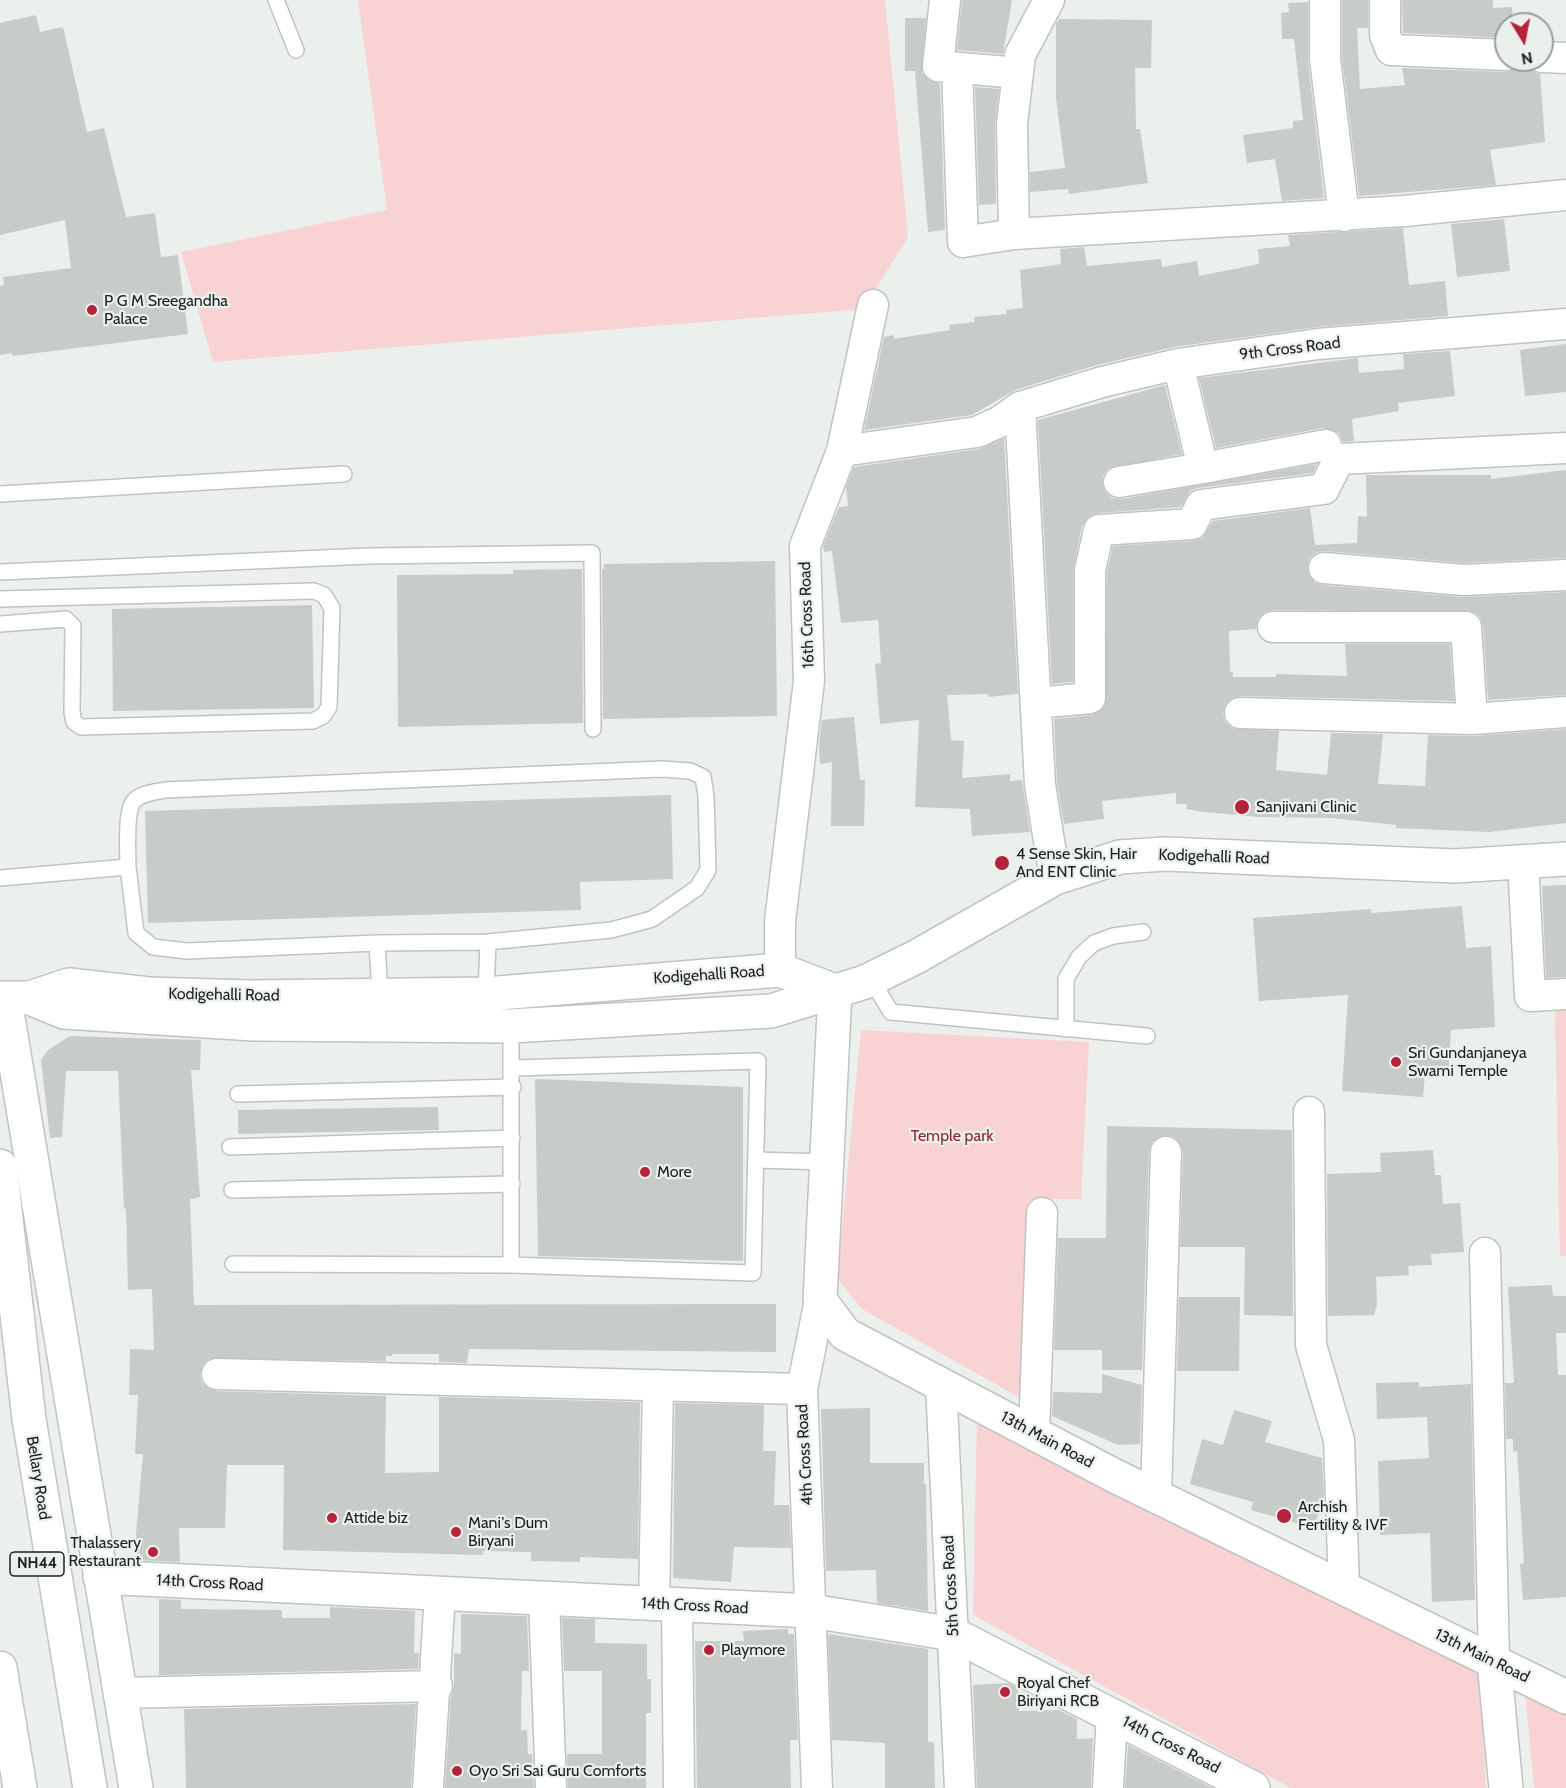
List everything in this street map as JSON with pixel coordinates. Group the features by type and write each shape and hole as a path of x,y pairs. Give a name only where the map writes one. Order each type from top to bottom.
{"main road":[{"name":"Kodigehalli Road","path":"10,1001 69,985 161,994 486,994 780,970 835,991 871,979 916,957 1055,878 1120,857 1165,854 1455,866 1566,859"},
{"path":"136,1788 8,1018 10,1001 64,1012 254,1024 511,1026 771,1011 835,991 820,1300"},
{"name":"Bellary Road","path":"0,1166 29,1419 90,1788"},
{"name":"13th Main Road","path":"820,1300 845,1334 1156,1496 1566,1696"},
{"name":"Bellary Road","path":"0,1339 74,1788"},
{"name":"14th Cross Road","path":"100,1577 812,1611 953,1634 1112,1714 1246,1786"},
{"path":"1494,1661 1506,1788"},
{"path":"0,1668 20,1788"}],"street":[{"path":"945,0 938,66 1018,73"},
{"path":"1014,234 1012,124 1020,55 1049,0"},
{"path":"1325,0 1325,59 1344,216"},
{"path":"1385,0 1385,35 1391,50 1494,54"},
{"path":"957,68 963,242 1014,234 1344,216 1566,195"},
{"name":"16th Cross Road","path":"780,970 780,921 810,681 805,546 842,451 873,305"},
{"name":"9th Cross Road","path":"1020,407 1102,382 1178,364 1318,344 1566,324"},
{"path":"1178,364 1203,468"},
{"path":"842,451 977,432 999,422 1020,407"},
{"path":"1020,407 1040,785 1055,878"},
{"path":"1119,482 1326,445"},
{"path":"1037,702 1090,698 1090,570 1098,530 1192,524 1201,505 1324,489 1339,459 1566,448"},
{"path":"1324,568 1464,580 1566,575"},
{"path":"1464,580 1472,719"},
{"path":"1273,627 1466,627"},
{"path":"1240,713 1472,719 1566,712"},
{"path":"1523,862 1530,996 1566,994"},
{"path":"1309,1112 1311,1345 1339,1440 1344,1588"},
{"path":"1156,1496 1167,1152"},
{"path":"1034,1433 1042,1213"},
{"path":"1485,1253 1494,1661"},
{"name":"4th Cross Road","path":"817,1788 802,1389 820,1300"},
{"path":"217,1374 802,1389"},
{"name":"5th Cross Road","path":"941,1384 960,1788"},
{"path":"658,1385 666,1604 680,1788"},
{"path":"428,1788 437,1686 440,1594"},
{"path":"544,1598 551,1788"},
{"path":"119,1693 437,1686"},
{"path":"1108,1788 1112,1714"}],"lane":[{"path":"276,0 296,50"},
{"path":"0,494 344,474"},
{"path":"0,572 369,556 592,553 593,729"},
{"path":"0,599 314,591 324,595 332,608 329,707 323,716 313,721 81,728 74,722 72,712 73,626 66,619 0,624"},
{"path":"662,769 690,771 703,777 706,796 708,870 696,888 652,919 611,930 488,942 377,943 222,951 153,947 136,933 128,867 129,812 134,801 144,794 165,790 662,769"},
{"path":"0,878 128,867"},
{"path":"1066,1029 1066,979 1079,957 1094,943 1113,936 1143,932"},
{"path":"486,994 488,942"},
{"path":"377,943 380,995"},
{"path":"871,979 891,1012 1147,1036"},
{"path":"511,1026 513,1068 512,1265"},
{"path":"233,1264 512,1265 753,1273 758,1061 513,1068"},
{"path":"238,1094 513,1087"},
{"path":"230,1147 512,1138"},
{"path":"756,1160 826,1162"},
{"path":"232,1190 512,1184"}],"green space":[{"path":"358,0 885,0 908,237 863,309 213,362 181,252 387,210"},
{"path":"1566,1010 1566,1256 1560,1256 1555,1011"},
{"name":"Temple park","path":"861,1030 1089,1042 1081,1199 1030,1199 1024,1400 862,1309 837,1278"},
{"path":"977,1416 1480,1671 1486,1788 1291,1788 973,1615"},
{"path":"1525,1690 1566,1710 1566,1788 1534,1788"}],"building":[{"path":"962,0 1012,0 1003,54 957,50"},
{"path":"1342,0 1368,0 1368,28 1357,28 1360,89 1405,85 1402,68 1535,72 1540,74 1545,142 1490,150 1496,185 1359,196 1342,58"},
{"path":"1402,0 1493,0 1493,8 1512,7 1512,12 1494,12 1494,37 1403,33"},
{"path":"1308,2 1308,61 1324,198 1282,201 1275,159 1247,163 1243,135 1293,128 1293,121 1303,120 1294,39 1282,39 1281,13 1289,12 1288,3"},
{"path":"36,15 40,32 63,27 87,132 104,128 126,217 155,213 161,257 178,255 188,334 13,356 12,353 0,355 0,286 4,285 3,277 71,268 65,220 0,235 0,23"},
{"path":"905,18 926,18 922,73 929,80 940,84 945,230 928,232 915,71 905,71"},
{"path":"1059,19 1152,20 1151,68 1135,68 1136,129 1140,129 1148,183 1069,194 1068,189 1030,192 1030,172 1065,168 1056,98 1056,23"},
{"path":"975,87 999,89 995,124 996,204 979,205"},
{"path":"1504,219 1510,271 1457,277 1451,224"},
{"path":"1403,228 1409,285 1445,281 1448,316 1317,327 1174,347 1097,365 1015,390 972,415 864,430 884,337 894,335 894,339 950,330 949,325 975,322 974,317 1007,314 1006,310 1023,308 1020,270 1061,264 1060,249 1084,247 1087,266 1161,259 1162,267 1197,261 1199,276 1259,264 1258,249 1290,246 1288,235"},
{"path":"1566,344 1566,392 1525,396 1520,350"},
{"path":"1450,351 1455,396 1398,403 1399,411 1352,419 1354,441 1343,442 1339,433 1323,428 1216,448 1199,378 1358,358 1359,373 1404,369 1403,354"},
{"path":"1165,385 1182,454 1109,468 1103,475 1102,484 1105,492 1112,498 1122,499 1317,464 1313,473 1198,488 1190,491 1181,507 1098,513 1088,517 1082,526 1073,570 1073,682 1052,684 1038,420"},
{"path":"1004,438 1018,694 989,697 988,694 947,695 951,740 964,741 962,778 1010,774 1010,781 1022,780 1030,832 972,836 970,809 915,807 919,720 880,724 875,664 881,663 878,620 841,623 832,551 824,552 823,546 839,507 848,506 846,487 854,467 979,449"},
{"path":"1566,470 1566,558 1464,563 1325,551 1317,552 1310,558 1307,567 1314,582 1323,585 1463,597 1566,592 1566,695 1488,700 1483,626 1480,617 1474,612 1273,610 1265,612 1258,618 1256,629 1229,631 1230,672 1233,672 1233,677 1276,677 1276,674 1347,676 1345,644 1450,644 1454,701 1240,696 1232,698 1226,704 1223,713 1225,722 1232,728 1279,731 1276,770 1327,775 1331,733 1383,734 1378,784 1425,786 1428,735 1473,736 1566,729 1566,823 1489,832 1396,828 1396,825 1331,818 1259,817 1203,812 1186,809 1187,804 1176,804 1176,793 1102,801 1104,819 1064,824 1057,783 1054,719 1092,715 1105,706 1107,572 1113,546 1193,541 1202,538 1213,521 1310,508 1315,545 1357,543 1358,516 1367,517 1366,475 1491,475 1491,479"},
{"path":"775,561 777,716 603,719 602,569 604,569 604,564"},
{"path":"582,569 583,723 398,727 397,575 513,574 513,570"},
{"path":"312,605 314,708 113,711 112,609"},
{"path":"854,717 860,780 865,780 864,826 831,826 832,762 820,764 819,745 822,720"},
{"path":"671,795 673,879 580,882 581,910 148,923 145,811"},
{"path":"1566,885 1566,977 1546,978 1542,886"},
{"path":"1462,906 1466,948 1491,946 1495,1027 1451,1030 1448,1076 1425,1075 1423,1097 1342,1091 1348,995 1259,1001 1253,918 1371,909 1371,913"},
{"path":"70,1036 201,1040 200,1070 191,1070 200,1197 190,1199 194,1305 776,1304 776,1352 469,1349 467,1363 439,1362 439,1354 392,1354 392,1356 386,1356 386,1361 209,1359 203,1365 200,1374 202,1383 216,1391 386,1396 385,1473 439,1472 439,1397 640,1402 638,1559 580,1557 580,1562 531,1561 531,1552 483,1551 483,1555 283,1550 284,1465 227,1465 225,1528 179,1528 180,1562 137,1560 136,1534 143,1454 135,1454 138,1395 129,1395 130,1349 154,1350 152,1289 128,1290 118,1071 66,1071 62,1137 50,1138 41,1060 48,1050"},
{"path":"535,1079 743,1087 743,1261 538,1256"},
{"path":"438,1107 439,1130 238,1134 238,1110"},
{"path":"1107,1126 1292,1130 1293,1316 1244,1315 1245,1247 1180,1247 1183,1152 1176,1138 1166,1135 1152,1142 1149,1152 1142,1370 1102,1370 1102,1350 1054,1350 1058,1238 1106,1238"},
{"path":"1433,1150 1435,1175 1441,1175 1443,1204 1460,1203 1464,1252 1431,1254 1432,1265 1408,1266 1409,1275 1376,1277 1377,1305 1374,1315 1328,1316 1327,1174 1381,1172 1380,1153"},
{"path":"1552,1285 1553,1296 1566,1296 1566,1333 1556,1333 1558,1375 1566,1375 1566,1597 1523,1600 1520,1564 1524,1563 1517,1451 1513,1452 1513,1439 1506,1439 1505,1383 1514,1383 1508,1287"},
{"path":"1179,1297 1240,1297 1239,1371 1177,1371"},
{"path":"1102,1374 1142,1385 1140,1444 1118,1445 1052,1416 1053,1392 1102,1393"},
{"path":"1419,1382 1419,1387 1471,1384 1475,1600 1432,1602 1430,1533 1380,1535 1378,1461 1429,1458 1427,1417 1377,1419 1376,1383"},
{"path":"675,1403 764,1405 763,1451 776,1451 774,1505 789,1505 791,1548 734,1547 731,1582 673,1578"},
{"path":"870,1408 870,1463 924,1463 928,1611 877,1603 876,1570 826,1571 821,1409"},
{"path":"1234,1410 1272,1421 1265,1442 1322,1458 1324,1495 1314,1528 1251,1510 1253,1502 1190,1484 1202,1439 1223,1445"},
{"path":"159,1599 181,1600 181,1609 282,1610 282,1618 330,1618 330,1607 415,1611 414,1653 419,1653 418,1669 159,1675"},
{"path":"461,1614 527,1616 529,1671 522,1671 521,1730 527,1730 528,1754 532,1754 534,1788 445,1788 451,1696 454,1686 454,1653 461,1654"},
{"path":"562,1618 595,1619 595,1643 647,1644 647,1679 651,1679 651,1713 646,1713 646,1788 568,1788 567,1754 602,1754 602,1671 564,1671"},
{"path":"788,1629 788,1634 794,1634 798,1740 790,1740 791,1788 697,1788 695,1641 744,1641 743,1631"},
{"path":"828,1634 928,1649 928,1742 934,1742 935,1788 885,1788 885,1743 832,1740"},
{"path":"1008,1683 1018,1688 1019,1711 1059,1710 1077,1719 1077,1739 1093,1738 1091,1788 977,1788 973,1685"},
{"path":"416,1704 411,1788 186,1788 184,1709"},
{"path":"1128,1745 1212,1788 1125,1788"}],"place":[{"name":"P G M Sreegandha Palace","path":"92,310"},
{"name":"Sanjivani Clinic","path":"1242,807"},
{"name":"4 Sense Skin, Hair And ENT Clinic","path":"1002,863"},
{"name":"Sri Gundanjaneya Swami Temple","path":"1396,1062"},
{"name":"More","path":"645,1172"},
{"name":"Archish Fertility & IVF","path":"1284,1516"},
{"name":"Attide biz","path":"332,1518"},
{"name":"Mani's Dum Biryani","path":"456,1532"},
{"name":"Thalassery Restaurant","path":"153,1552"},
{"name":"Playmore","path":"709,1650"},
{"name":"Royal Chef Biriyani RCB","path":"1005,1692"},
{"name":"Oyo Sri Sai Guru Comforts","path":"457,1771"}]}
